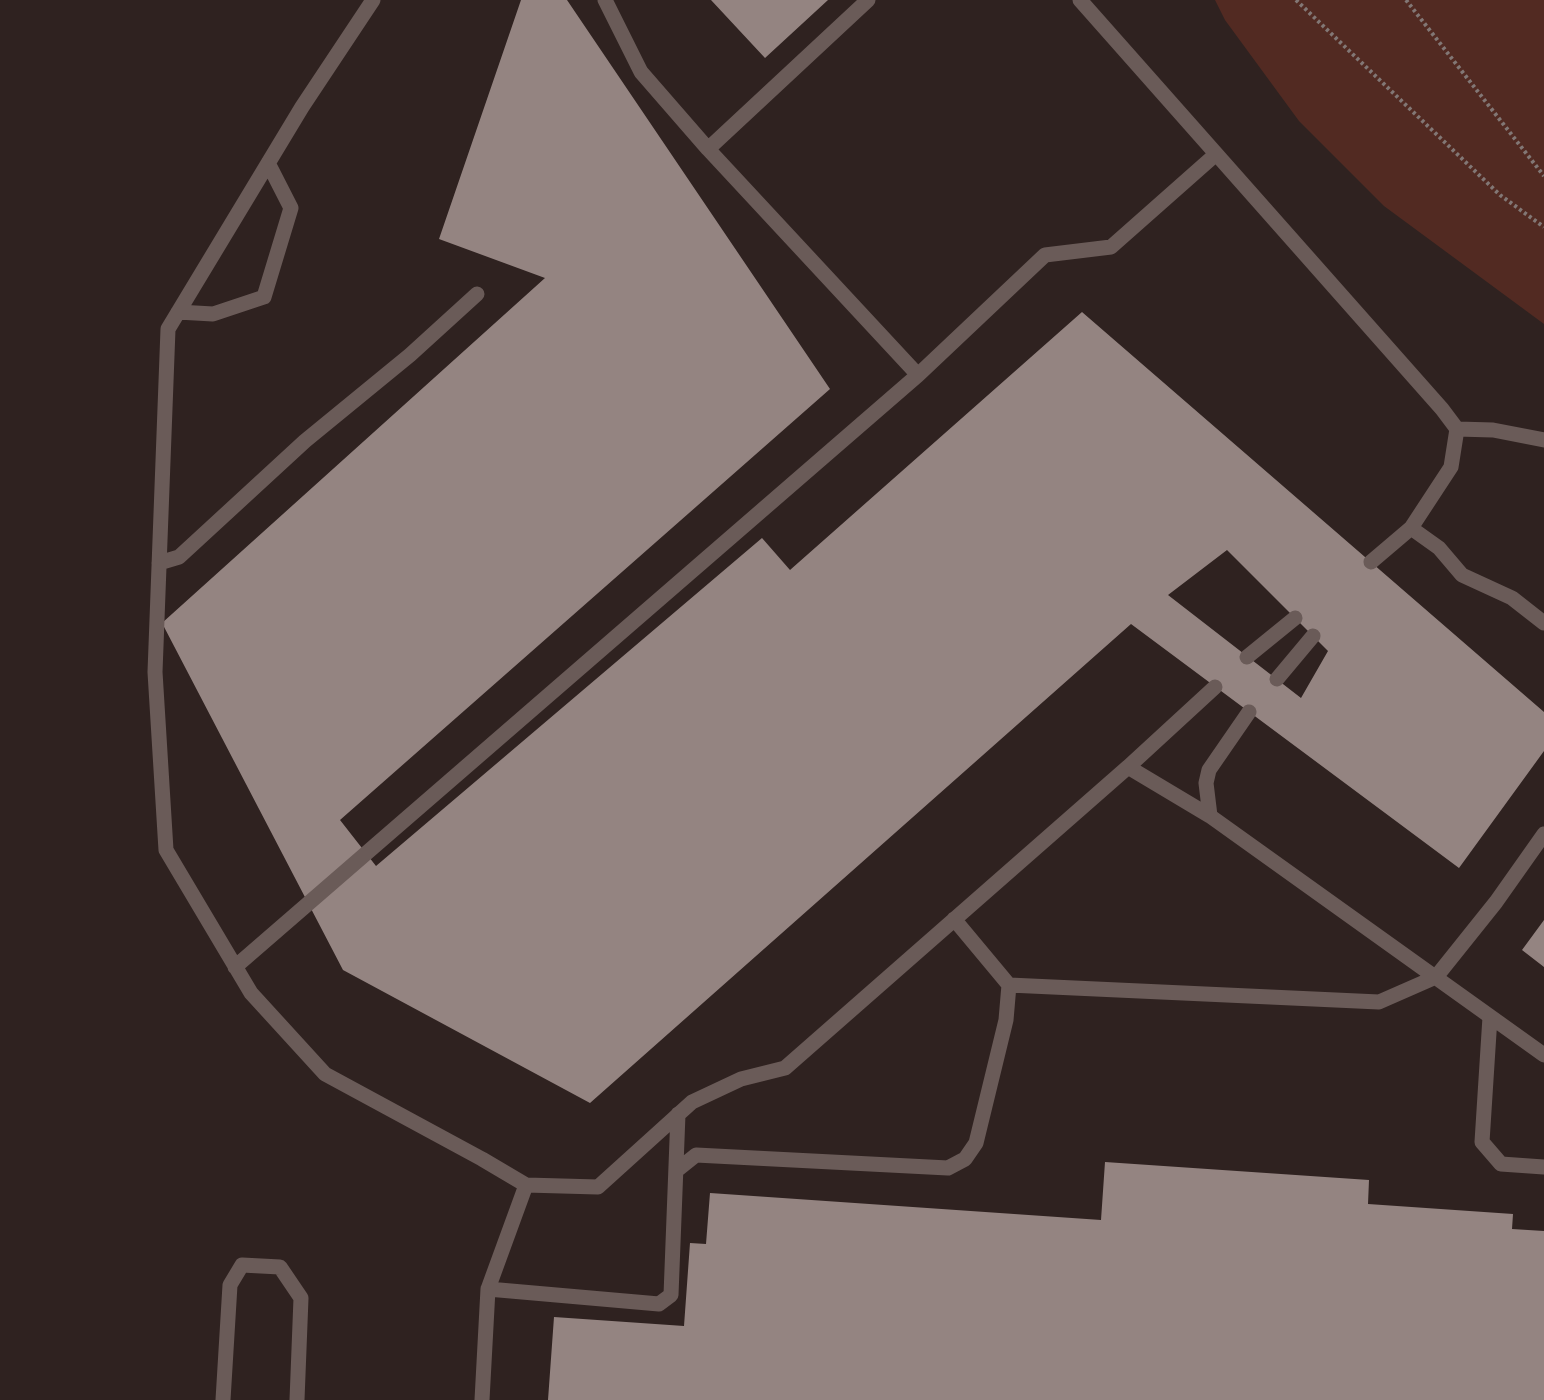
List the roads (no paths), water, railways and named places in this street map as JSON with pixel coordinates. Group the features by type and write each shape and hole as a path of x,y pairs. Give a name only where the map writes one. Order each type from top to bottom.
{"lane":[{"path":"373,0 268,164 168,329 155,672 166,850 251,993 325,1074 483,1159 526,1185 598,1187 692,1102 741,1079 785,1068 1128,767 1215,687"},
{"path":"605,0 641,72 708,149 918,375"},
{"path":"708,149 868,0"},
{"path":"1080,0 1442,409 1457,429 1451,467 1411,528 1372,563"},
{"path":"235,967 918,375 1045,255 1111,247 1215,155"},
{"path":"178,312 213,314 264,297 291,208 268,164"},
{"path":"159,563 179,557 304,441 410,355 477,294"},
{"path":"1457,429 1493,430 1544,440"},
{"path":"1411,528 1439,548 1462,575 1512,598 1544,623"},
{"path":"1247,657 1296,618"},
{"path":"1277,679 1313,636"},
{"path":"1210,816 1206,783 1209,770 1249,712"},
{"path":"1128,767 1210,816 1544,1055"},
{"path":"1009,985 1379,1002 1436,977 1496,902 1544,834"},
{"path":"676,1171 696,1155 948,1168 965,1159 976,1143 1006,1020 1009,985 954,919"},
{"path":"1490,1017 1482,1142 1501,1164 1544,1167"},
{"path":"488,1289 659,1304 671,1295 678,1114"},
{"path":"482,1400 488,1289 526,1185"},
{"path":"223,1400 230,1285 242,1265 280,1267 301,1298 297,1400"}]}
